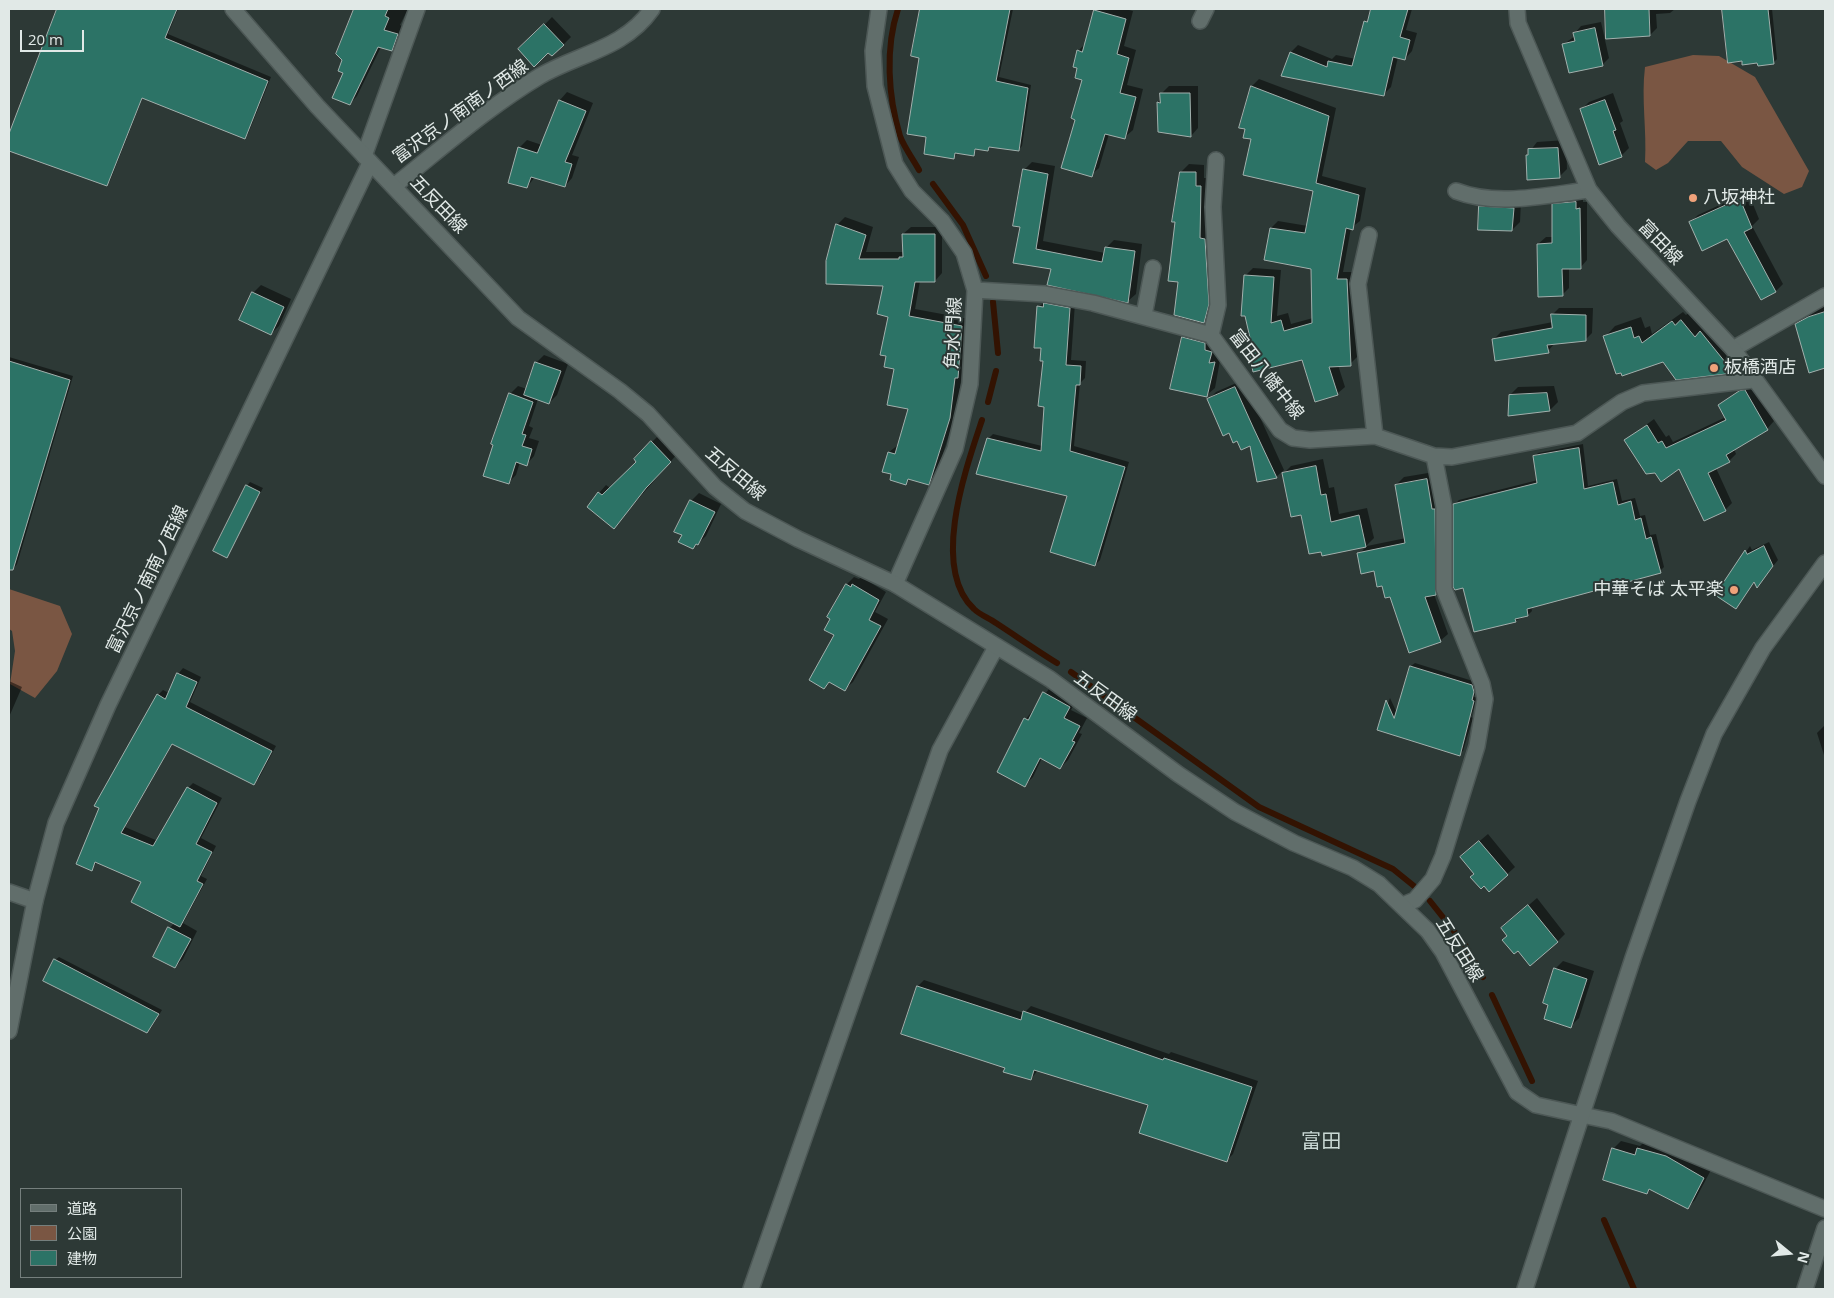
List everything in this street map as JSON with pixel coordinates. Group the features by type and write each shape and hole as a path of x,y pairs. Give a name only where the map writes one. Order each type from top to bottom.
{"street":[{"name":"五反田線","path":"234,9 317,106 518,318 620,391 648,414 686,458 715,487 745,511 802,541 895,584 996,648 1050,679 1178,774 1235,812 1294,843 1353,868 1379,884 1428,931 1443,952 1517,1092 1536,1105 1611,1121 1825,1209"},
{"name":"富沢京ノ南南ノ西線","path":"9,1031 35,901 56,823 108,704 367,159 417,9"},
{"name":"富沢京ノ南南ノ西線","path":"394,186 510,96 542,75 614,44 645,19 652,9"},
{"name":"角水門線","path":"879,9 873,51 874,86 895,164 912,191 942,221 964,253 975,290 970,384 955,448 895,584"},
{"name":"富田線","path":"1517,9 1518,23 1589,190 1618,226 1733,349 1753,380 1825,476"},
{"path":"1211,334 1218,306 1213,207 1216,160"},
{"path":"1456,191 1476,198 1510,198 1589,190"},
{"path":"1369,235 1358,284 1375,436"},
{"path":"1144,315 1153,268"},
{"name":"富田八幡中線","path":"975,290 1045,294 1144,315 1211,334 1280,430 1292,438 1310,440 1375,436 1434,456 1452,457 1577,432 1622,402 1643,393 1753,380"},
{"path":"1733,349 1825,296"},
{"path":"1403,905 1414,900 1433,879 1462,798 1477,746 1485,699 1480,677 1444,589 1444,508 1434,456"},
{"path":"1525,1289 1681,819 1714,734 1763,648 1825,563"},
{"path":"751,1289 940,750 996,648"},
{"path":"9,892 35,901"},
{"path":"1805,1289 1825,1228"}],"green space":[{"path":"1693,55 1719,56 1755,77 1809,171 1802,187 1784,194 1742,167 1721,141 1688,141 1668,163 1656,170 1645,162 1645,67"},
{"path":"9,589 60,606 72,634 57,671 35,698 10,684 15,651 12,631 9,629"}],"building":[{"path":"57,9 177,9 165,38 268,81 245,139 142,98 107,186 9,151 9,134"},
{"path":"354,9 388,9 385,16 389,18 384,30 398,34 392,51 378,47 350,105 332,98 343,73 338,71 342,60 336,54"},
{"path":"920,9 1010,9 996,81 1028,88 1019,151 989,147 988,151 975,149 974,156 955,153 954,159 924,154 926,137 907,134 919,58 911,56"},
{"path":"1371,9 1408,9 1400,37 1410,40 1405,60 1393,57 1384,96 1281,76 1290,52 1327,67 1328,61 1352,66 1364,21 1367,22"},
{"path":"1605,9 1649,9 1650,36 1606,39"},
{"path":"1722,9 1768,9 1774,64 1758,66 1757,63 1742,65 1742,61 1728,63"},
{"path":"1094,10 1126,19 1117,54 1129,58 1120,93 1136,97 1125,139 1105,134 1092,177 1061,168 1075,120 1071,118 1082,80 1075,78 1077,68 1073,67 1077,50 1082,52"},
{"path":"544,24 564,45 552,56 548,53 534,67 518,49"},
{"path":"1595,28 1603,66 1569,73 1562,44 1575,41 1573,33"},
{"path":"1251,86 1329,116 1316,183 1359,195 1353,230 1346,228 1337,279 1347,279 1351,366 1329,367 1338,395 1315,402 1302,360 1253,372 1249,352 1253,351 1245,316 1241,316 1244,275 1274,277 1271,323 1281,320 1284,331 1312,323 1311,269 1264,260 1270,228 1305,233 1313,191 1243,175 1251,139 1243,138 1245,129 1239,128"},
{"path":"1160,93 1190,93 1191,137 1158,132 1157,102 1160,103"},
{"path":"559,100 586,111 565,162 572,164 565,187 531,177 527,188 508,183 518,147 537,153"},
{"path":"1605,100 1616,130 1613,131 1622,157 1599,165 1580,109"},
{"path":"1558,148 1560,178 1527,180 1526,155 1528,155 1528,149"},
{"path":"1023,169 1048,174 1036,249 1102,262 1105,247 1135,251 1128,303 1047,285 1051,269 1013,263 1020,227 1013,226"},
{"path":"1180,172 1196,172 1196,186 1201,186 1200,238 1205,239 1209,304 1204,323 1174,315 1178,282 1168,281 1175,222 1172,222"},
{"path":"1740,199 1752,228 1744,232 1776,292 1761,300 1727,239 1702,251 1689,222"},
{"path":"1576,202 1576,209 1580,208 1581,269 1562,269 1563,296 1538,297 1537,244 1552,243 1552,204"},
{"path":"1479,206 1514,208 1512,231 1478,230"},
{"path":"836,224 866,235 859,259 899,259 899,257 903,257 902,234 935,234 935,282 915,282 909,316 962,326 958,378 955,378 950,418 929,485 908,479 906,485 890,480 891,474 882,472 888,452 895,454 908,409 887,405 894,369 884,367 886,356 880,355 888,317 877,314 883,286 826,284 826,261"},
{"path":"252,292 284,307 271,335 239,320"},
{"path":"1044,303 1070,308 1066,365 1081,366 1080,385 1076,385 1070,451 1125,467 1095,566 1050,552 1067,496 976,474 987,438 1041,451 1044,407 1038,406 1043,361 1040,361 1041,348 1034,348 1037,306 1043,307"},
{"path":"1825,312 1825,368 1809,373 1795,324 1808,317"},
{"path":"1551,314 1586,315 1586,341 1547,345 1549,353 1495,361 1492,339 1552,328"},
{"path":"1681,320 1695,337 1700,331 1734,373 1676,380 1663,362 1622,376 1621,373 1616,374 1603,336 1631,327 1634,338 1639,336 1642,343 1672,321 1675,325"},
{"path":"1182,337 1205,343 1205,350 1212,352 1209,363 1215,362 1207,397 1170,389"},
{"path":"9,361 70,380 13,570 9,570"},
{"path":"535,362 561,371 549,404 524,395"},
{"path":"1235,387 1277,478 1257,482 1250,446 1241,450 1237,441 1233,443 1229,433 1223,436 1207,399"},
{"path":"1745,390 1768,430 1726,455 1730,462 1708,473 1726,511 1704,521 1679,469 1661,482 1655,473 1646,474 1624,440 1647,425 1658,443 1662,441 1666,448 1726,420 1718,405 1739,391"},
{"path":"509,393 533,402 522,434 526,435 522,446 532,449 527,466 516,462 509,484 483,476 493,445 491,444"},
{"path":"1547,393 1550,411 1508,416 1509,395"},
{"path":"651,441 671,462 646,488 614,529 587,507 598,492 602,495 636,462 634,459"},
{"path":"1579,448 1584,489 1613,482 1618,505 1631,501 1635,520 1641,518 1646,539 1651,537 1661,573 1527,609 1528,616 1515,619 1516,622 1474,632 1463,588 1455,590 1453,587 1453,504 1537,483 1533,456"},
{"path":"1316,466 1321,495 1326,494 1331,522 1359,515 1366,547 1322,556 1321,552 1309,554 1301,515 1291,517 1282,473"},
{"path":"1427,479 1432,509 1435,509 1436,595 1425,597 1441,642 1409,653 1390,597 1385,598 1382,586 1377,587 1374,571 1361,574 1357,553 1405,543 1395,485"},
{"path":"246,485 260,492 227,558 213,551"},
{"path":"690,500 715,512 698,545 696,544 693,549 678,542 682,535 674,532"},
{"path":"1764,546 1773,566 1757,588 1754,582 1736,609 1715,595 1745,550 1747,554"},
{"path":"846,584 851,587 852,584 879,600 869,620 881,626 845,691 829,682 824,689 809,680 834,635 824,630 830,619 827,617"},
{"path":"1410,666 1472,685 1474,692 1472,700 1474,701 1460,756 1377,730 1386,700 1394,718"},
{"path":"177,673 197,682 186,707 272,751 254,785 172,744 121,833 153,846 187,787 217,803 196,844 212,852 197,881 203,884 180,927 131,902 141,882 95,862 92,871 76,864 99,808 94,806 157,694 165,699"},
{"path":"1043,692 1070,707 1064,718 1080,726 1072,741 1075,742 1060,769 1040,758 1025,787 997,772 1024,718 1028,720"},
{"path":"1479,841 1508,875 1489,892 1484,886 1481,889 1470,877 1474,874 1460,857"},
{"path":"1528,905 1558,942 1530,966 1518,951 1514,954 1502,940 1507,936 1501,928"},
{"path":"168,927 191,939 175,968 153,957"},
{"path":"54,959 159,1014 147,1033 43,981"},
{"path":"1554,968 1587,979 1571,1028 1544,1019 1548,1005 1543,1003"},
{"path":"917,986 1021,1020 1023,1011 1163,1060 1164,1058 1252,1087 1227,1162 1139,1133 1148,1105 1034,1070 1031,1080 1003,1072 1005,1068 901,1034"},
{"path":"1612,1148 1635,1155 1637,1148 1666,1156 1704,1178 1688,1209 1649,1189 1647,1194 1603,1180"}],"waterway":[{"path":"898,9 891,40 890,56 893,105 900,136 919,170"},
{"path":"933,184 963,225 986,276"},
{"path":"993,302 998,353"},
{"path":"988,402 996,371"},
{"path":"982,420 961,490 953,544 954,569 961,591 976,611 1057,663"},
{"path":"1071,672 1259,807 1393,869 1414,886"},
{"path":"1430,901 1465,945 1483,977"},
{"path":"1492,995 1532,1081"},
{"path":"1604,1220 1634,1289"}],"place":[{"name":"八坂神社","path":"1693,198"},
{"name":"板橋酒店","path":"1714,368"},
{"name":"中華そば 太平楽","path":"1734,590"}],"district":[{"name":"富田","path":"1321,1142"}]}
